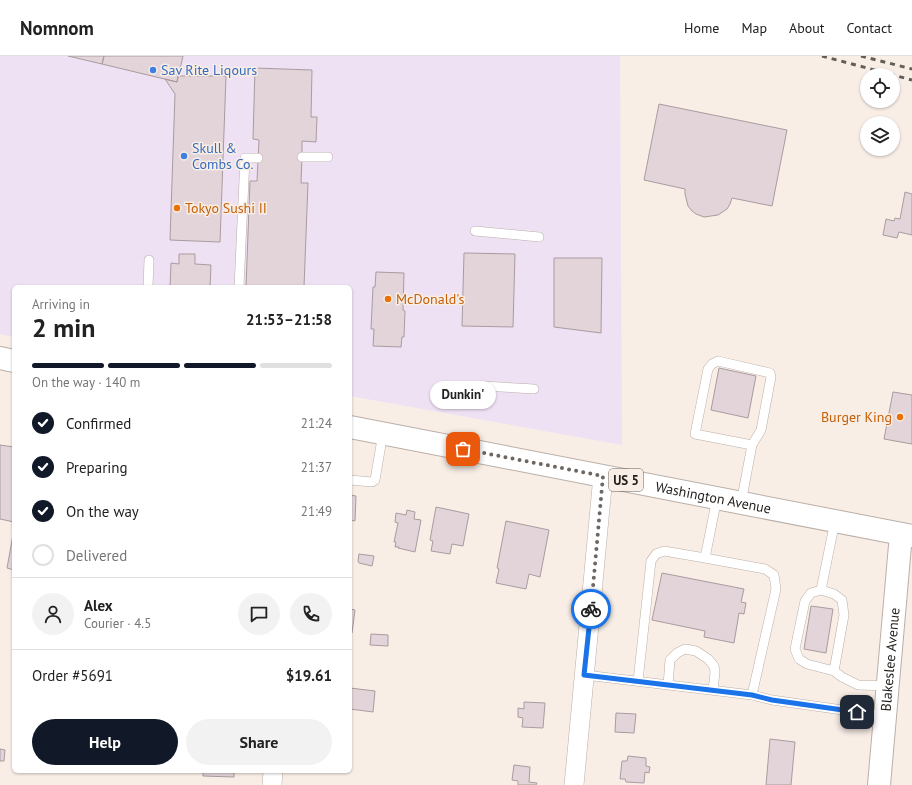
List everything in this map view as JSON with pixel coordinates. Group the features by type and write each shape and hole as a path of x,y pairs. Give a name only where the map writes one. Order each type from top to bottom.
{"main road":[{"path":"0,358 12,361"},
{"name":"Washington Avenue","path":"352,427 907,535"},
{"name":"Blakeslee Avenue","path":"879,785 888,686 907,535"}],"street":[{"path":"574,785 603,476"},
{"path":"272,785 273,773"}],"lane":[{"path":"302,157 328,157"},
{"path":"239,285 245,158 258,158"},
{"path":"475,231 539,237"},
{"path":"148,285 149,260"},
{"path":"741,503 752,445 761,430 771,377 770,373 718,361 712,364 708,369 695,434 752,445"},
{"path":"482,386 534,389"},
{"path":"352,480 372,482 375,480 383,433"},
{"path":"705,558 717,498"},
{"path":"821,590 835,521"},
{"path":"638,681 651,561 656,554 664,551 765,569 774,575 776,589 752,695"},
{"path":"834,671 844,615 842,600 834,594 821,590 811,593 805,601 795,650 799,659 807,664 834,671 858,685 888,686"},
{"path":"668,685 670,660 677,653 685,650 696,651 708,659 714,666 715,672 713,690"},
{"path":"584,675 752,695 772,700 885,716"}],"shaded area":[{"path":"0,56 620,56 622,445 352,396 352,285 12,285 12,337 0,334"}],"building":[{"path":"68,56 104,56 102,64"},
{"name":"Sav Rite Liqours","path":"104,56 183,56 177,82 102,64"},
{"path":"255,68 312,70 311,117 317,117 316,142 302,141 301,183 308,183 304,285 246,285 250,181 257,181 259,140 253,139"},
{"path":"178,76 226,76 220,242 170,240 175,94 165,79 177,82"},
{"path":"659,104 787,130 772,206 732,198 727,209 718,215 704,217 696,214 688,206 685,189 644,180"},
{"path":"905,192 912,194 912,235 899,232 897,238 883,235 886,219 894,221 895,218 900,219"},
{"path":"464,253 515,254 513,327 462,326"},
{"path":"179,254 195,254 195,264 211,265 210,285 170,285 171,263 179,264"},
{"path":"554,258 602,258 601,333 554,327"},
{"name":"McDonald's","path":"376,272 404,273 404,337 402,337 401,347 373,346 374,329 371,329 373,287 375,287"},
{"path":"719,368 756,376 748,418 711,410"},
{"name":"Burger King","path":"893,392 912,395 912,444 884,439"},
{"path":"0,445 12,447 12,522 0,519"},
{"path":"352,495 356,496 355,521 352,520"},
{"path":"436,507 469,514 463,546 452,544 450,554 431,551 433,541 430,540"},
{"path":"407,510 415,512 414,519 421,520 415,552 395,547 396,542 394,542 398,523 395,522 396,513 406,515"},
{"path":"506,521 549,530 540,577 529,574 526,589 496,583 499,569 497,568"},
{"path":"12,540 12,569 7,568"},
{"path":"359,554 374,556 372,566 359,563"},
{"path":"662,573 744,589 741,602 746,603 744,614 739,613 734,643 704,637 705,631 652,620"},
{"path":"811,606 833,609 826,653 804,649"},
{"path":"352,609 355,610 352,633"},
{"path":"371,634 388,635 388,646 370,645"},
{"path":"352,688 375,691 373,712 352,709"},
{"path":"524,702 545,703 543,728 522,727 523,718 518,717 518,708 524,709"},
{"path":"616,713 636,714 634,733 615,732"},
{"path":"770,739 795,742 791,785 766,785"},
{"path":"0,749 5,750 4,761 0,761"},
{"path":"628,756 646,758 646,766 650,767 649,773 645,772 644,783 626,782 625,779 620,779 622,761 627,761"},
{"path":"514,765 530,767 529,782 537,783 536,785 518,785 518,781 512,780"},
{"path":"203,773 234,773 234,777 203,776"}],"railway":[{"path":"822,56 912,80"},
{"path":"861,56 912,69"}],"way so far":[{"path":"463,449 603,476 591,609"}],"place":[{"name":"Sav Rite Liqours","path":"153,70"},
{"name":"Skull & Combs Co.","path":"184,156"},
{"name":"Tokyo Sushi II","path":"177,208"},
{"name":"McDonald's","path":"388,299"},
{"name":"Burger King","path":"900,417"},
{"name":"Dunkin'","path":"463,449"}],"route":[{"path":"591,609 584,675 752,695 772,700 857,712"}]}
